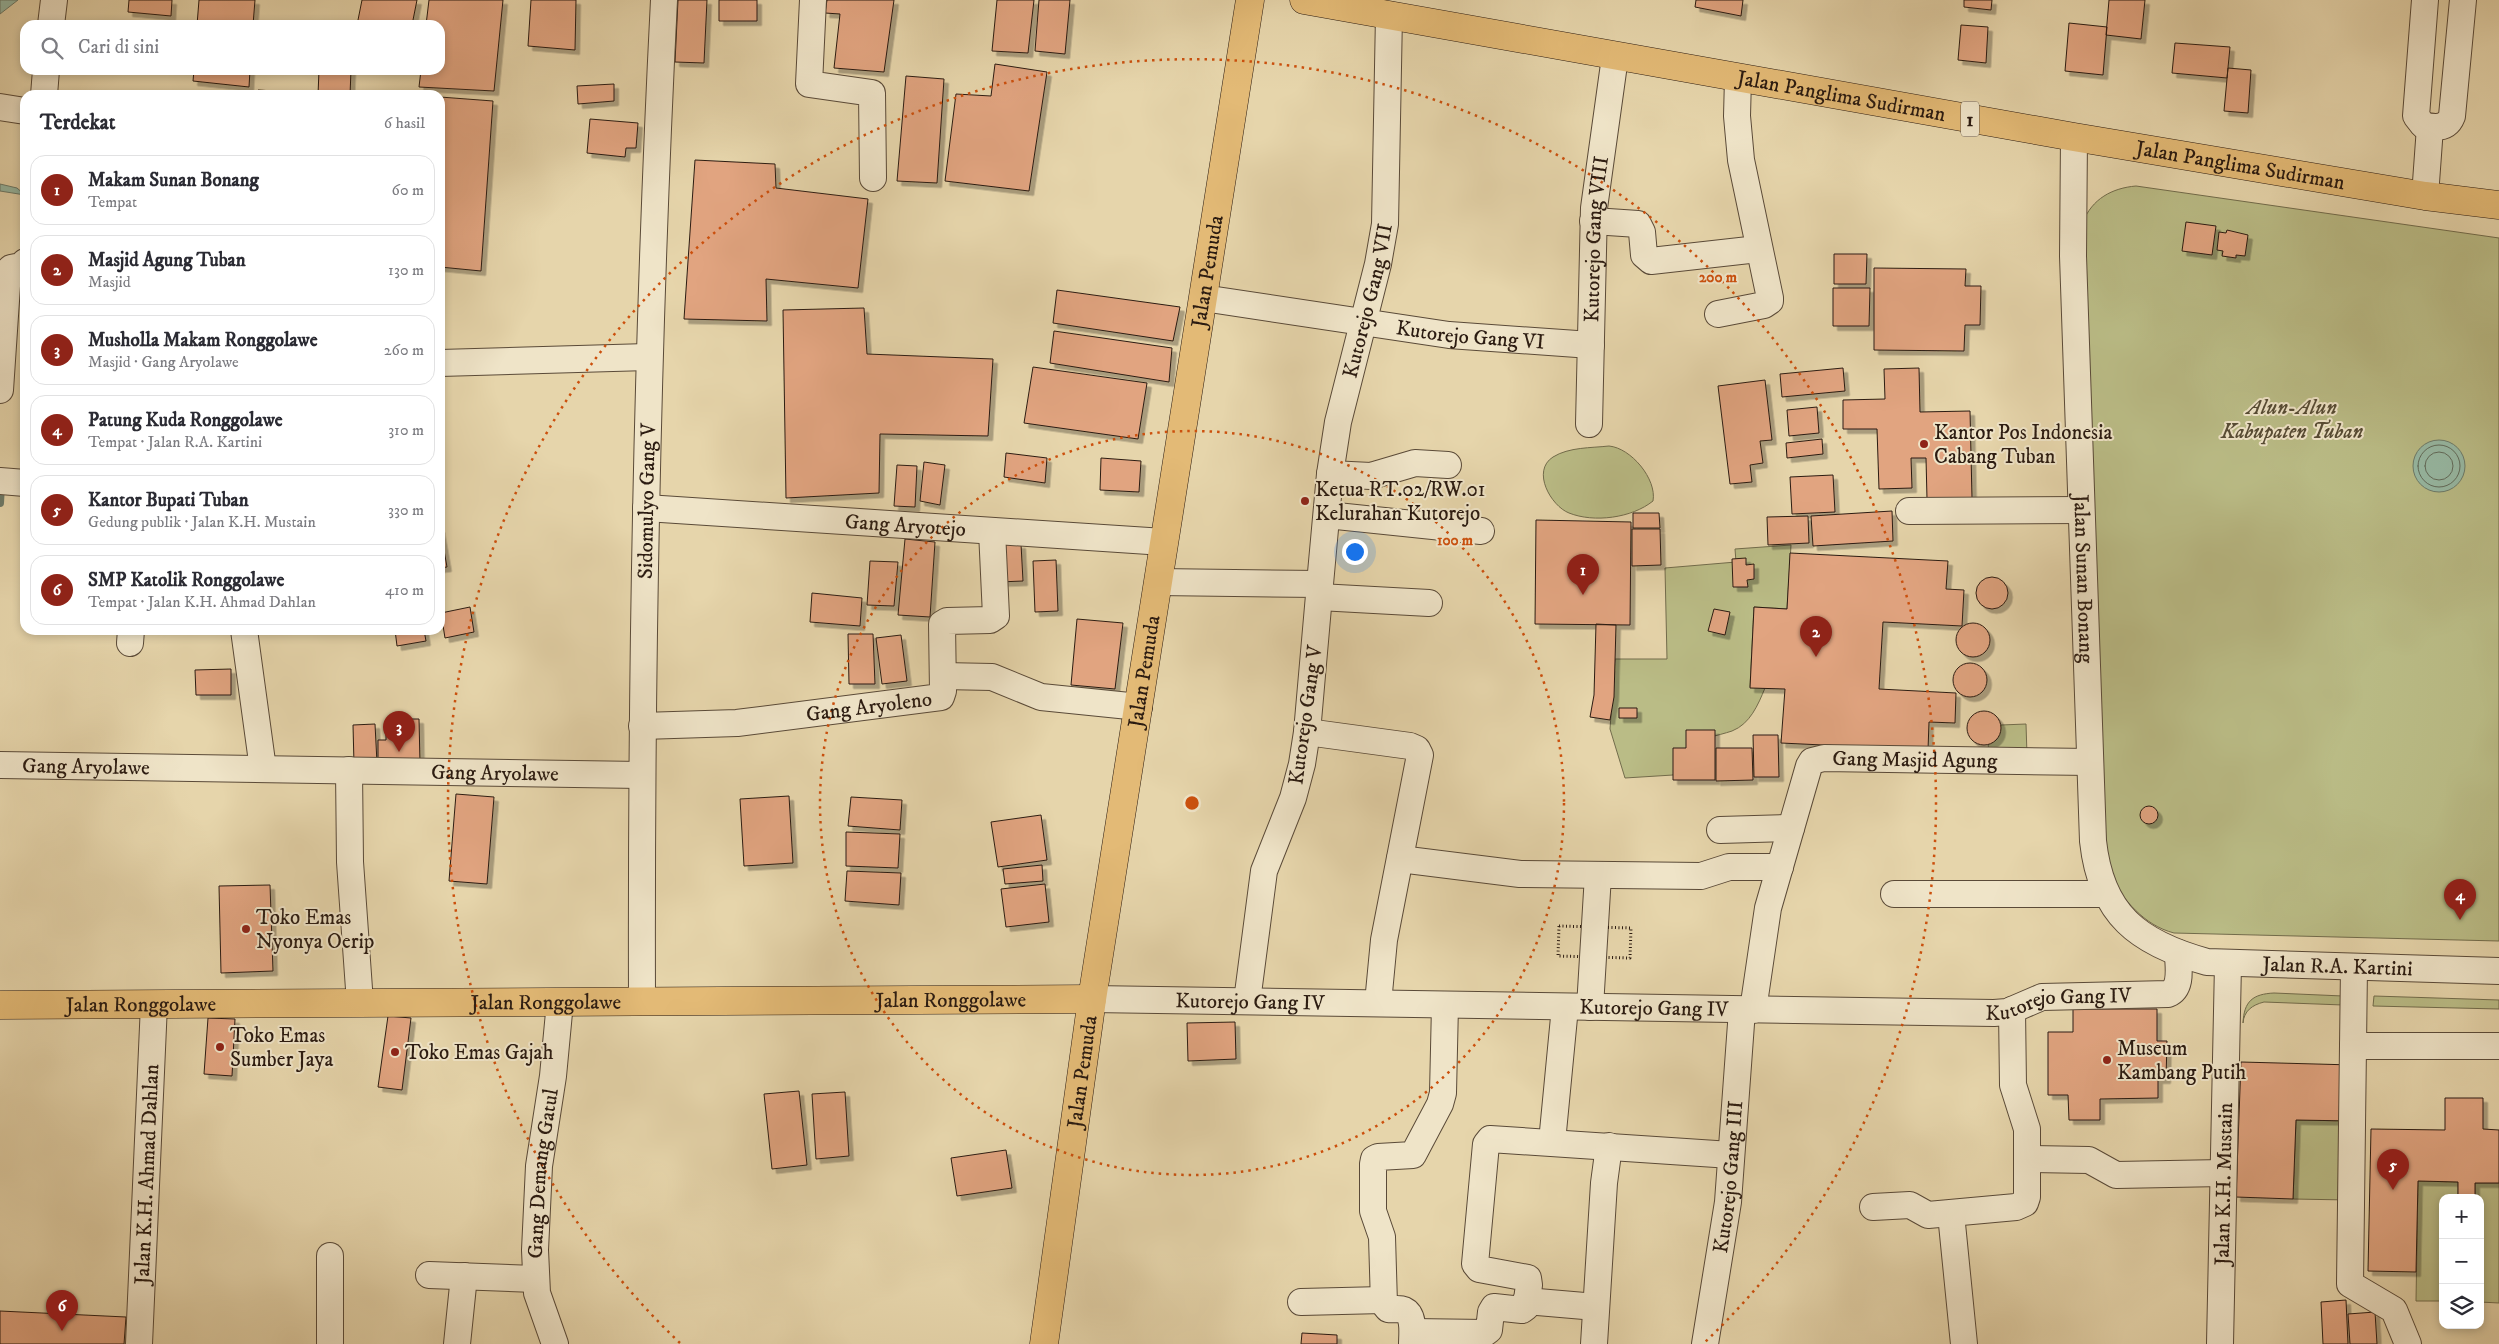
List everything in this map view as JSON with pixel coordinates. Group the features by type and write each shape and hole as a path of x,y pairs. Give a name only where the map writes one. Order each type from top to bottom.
{"main road":[{"name":"Jalan Pemuda","path":"1044,1344 1092,999 1250,0"},
{"name":"Jalan Panglima Sudirman","path":"1304,0 1614,57 2074,137 2425,196 2499,205"},
{"name":"Jalan Ronggolawe","path":"0,1005 1092,999"}],"street":[{"path":"52,20 54,0"},
{"name":"Sidomulyo Gang V","path":"642,1001 641,775 648,357 664,0"},
{"path":"813,0 809,84 872,93 873,178"},
{"path":"2426,0 2416,108 2417,120 2430,126 2443,126 2447,124 2452,116 2463,0"},
{"name":"Kutorejo Gang VII","path":"1320,591 1330,474 1338,422 1364,322 1385,224 1389,15"},
{"name":"Kutorejo Gang VIII","path":"1589,424 1594,221 1597,177 1614,57"},
{"path":"44,90 46,75"},
{"path":"1718,314 1764,305 1770,301 1758,249 1739,143 1738,78"},
{"path":"0,108 20,110"},
{"path":"2425,196 2430,126"},
{"name":"Jalan Sunan Bonang","path":"2074,137 2072,230 2094,859 2105,894 2122,917 2148,939 2178,953"},
{"path":"1594,221 1638,224 1642,232 1644,255 1652,261 1758,249"},
{"path":"0,390 0,382 14,357 8,272 19,265"},
{"name":"Kutorejo Gang VI","path":"1203,298 1458,336 1590,345"},
{"path":"445,363 648,357"},
{"path":"1330,474 1371,476 1415,462 1448,465"},
{"path":"0,481 20,483"},
{"name":"Gang Aryotejo","path":"646,508 1164,542"},
{"path":"1909,512 2081,510"},
{"path":"1326,515 1481,531"},
{"name":"Gang Aryoleno","path":"642,726 728,724 935,699 942,695 941,631 944,622 990,620 996,616 992,531"},
{"path":"1158,582 1320,591 1429,603"},
{"name":"Kutorejo Gang V","path":"1247,1001 1264,871 1293,798 1307,732 1320,591"},
{"path":"245,635 263,769"},
{"path":"942,676 992,677 1041,697 1139,707"},
{"path":"1307,732 1410,746 1417,749 1420,760 1384,940 1378,1003"},
{"name":"Gang Masjid Agung","path":"1780,866 1809,766 1812,761 1818,758 2090,762"},
{"name":"Gang Aryolawe","path":"0,765 641,775"},
{"path":"350,770 350,862 360,1003"},
{"path":"1720,830 1791,828"},
{"path":"1400,859 1520,874 1700,876 1729,866 1780,866"},
{"name":"Kutorejo Gang III","path":"1705,1344 1728,1202 1731,1155 1748,1010 1765,924 1780,866"},
{"path":"1552,1142 1577,1007 1598,875"},
{"path":"1894,894 2105,894"},
{"name":"Kutorejo Gang IV","path":"1092,999 1994,1014 2012,1010 2042,997 2168,994 2178,984 2178,953"},
{"name":"Jalan R.A. Kartini","path":"2178,953 2207,962 2228,964 2499,971"},
{"name":"Jalan K.H. Mustain","path":"2220,1344 2228,964"},
{"path":"2354,967 2350,1284 2394,1310 2408,1344"},
{"name":"Gang Demang Gatul","path":"555,1344 541,1307 535,1279 539,1166 553,1076 560,1002"},
{"name":"Jalan K.H. Ahmad Dahlan","path":"139,1344 154,1004"},
{"path":"1445,1004 1443,1093 1440,1104 1413,1155 1378,1158 1373,1161 1373,1211 1382,1232 1383,1300 1388,1309 1401,1309 1407,1313 1412,1338 1487,1333 1490,1330 1492,1308 1496,1306 1522,1310 1526,1307 1528,1278 1479,1269 1475,1264 1486,1144 1490,1139 1731,1155"},
{"path":"1873,1207 1910,1205 1928,1216 2016,1207 2025,1204 2027,1159 2025,1122 2013,1085 2012,1010"},
{"path":"2353,1046 2499,1046"},
{"path":"1594,1344 1604,1182 1609,1146"},
{"path":"2027,1159 2089,1160 2116,1175 2223,1173"},
{"path":"1951,1214 1964,1344"},
{"path":"330,1256 330,1344"},
{"path":"429,1275 535,1279"},
{"path":"458,1344 464,1276"},
{"path":"1300,1302 1383,1300"},
{"path":"1526,1301 1596,1307"}],"green space":[{"name":"Alun-Alun Kabupaten Tuban","path":"2136,186 2499,238 2499,941 2174,933 2144,918 2128,902 2107,875 2083,222 2092,207 2104,196 2119,189"},
{"path":"1609,446 1626,452 1641,466 1651,483 1653,501 1624,515 1601,518 1579,516 1562,509 1550,496 1546,488 1544,471 1547,463 1553,457 1566,451"},
{"path":"1791,545 1787,609 1754,607 1750,687 1765,688 1749,719 1732,731 1704,739 1688,747 1681,756 1673,775 1625,778 1610,729 1615,659 1667,659 1665,568 1736,562 1735,549"},
{"path":"2026,724 2027,755 1989,753 1988,743 1997,738 2001,725"},
{"path":"2274,993 2343,996 2343,1005 2264,1002 2249,1009 2243,1023 2245,1009 2251,1000 2260,995"},
{"path":"2374,996 2499,1000 2499,1009 2373,1006"},
{"path":"2296,1120 2352,1121 2349,1200 2293,1199"},
{"path":"2418,1181 2458,1182 2458,1194 2439,1194 2439,1301 2416,1301"},
{"path":"2475,1183 2499,1183 2499,1303 2484,1302 2484,1194 2475,1194"}],"water":[{"path":"0,0 18,0 0,14"},
{"path":"0,184 17,188 20,191 20,194 0,191"},
{"path":"2439,440 2449,442 2457,448 2463,456 2465,466 2463,476 2457,484 2449,490 2439,492 2429,490 2421,484 2415,476 2413,466 2415,456 2421,448 2429,442"}],"building":[{"path":"129,0 172,0 171,16 128,12"},
{"path":"199,0 255,0 253,20 197,20"},
{"path":"362,0 417,0 413,20 358,20"},
{"path":"429,0 503,0 494,91 419,87 420,75 445,75 445,20 427,20"},
{"path":"531,0 576,0 575,50 528,46"},
{"path":"678,0 707,0 704,63 675,62"},
{"path":"719,0 757,0 757,21 719,21"},
{"path":"827,0 894,0 884,72 834,68 840,14 825,13"},
{"path":"997,0 1034,0 1028,53 992,51"},
{"path":"1039,0 1070,0 1065,54 1035,51"},
{"path":"1696,0 1743,0 1741,16 1695,7"},
{"path":"1964,0 1992,0 1991,10 1964,7"},
{"path":"2109,0 2145,0 2141,39 2106,35"},
{"path":"2069,23 2107,27 2103,75 2065,71"},
{"path":"1961,25 1988,27 1986,63 1958,60"},
{"path":"2175,43 2230,47 2227,78 2172,73"},
{"path":"995,64 1047,72 1029,191 945,181 956,94 991,96"},
{"path":"2228,68 2251,70 2248,113 2224,111"},
{"path":"194,75 250,75 249,87 193,81"},
{"path":"319,75 351,75 350,90 318,90"},
{"path":"906,76 944,79 937,183 897,181"},
{"path":"614,84 614,101 578,104 577,86"},
{"path":"445,97 493,101 481,271 445,267"},
{"path":"590,119 638,123 636,148 626,148 625,157 587,153"},
{"path":"695,160 775,164 776,188 868,199 858,288 766,279 767,321 684,319"},
{"path":"2186,222 2216,226 2212,255 2182,251"},
{"path":"2227,230 2248,235 2245,256 2236,255 2236,258 2222,256 2223,251 2217,250 2219,232 2226,233"},
{"path":"1834,254 1867,254 1866,284 1834,284"},
{"path":"1874,268 1966,269 1965,286 1981,286 1980,325 1965,325 1964,351 1874,350"},
{"path":"1833,288 1870,288 1869,326 1833,326"},
{"path":"1057,290 1180,307 1173,341 1053,323"},
{"path":"864,308 867,354 993,359 988,436 880,434 879,493 786,498 783,310"},
{"path":"1054,331 1172,348 1169,382 1050,363"},
{"path":"1033,367 1147,383 1138,439 1024,423"},
{"path":"1843,368 1845,391 1782,397 1780,374"},
{"name":"Kantor Pos Indonesia Cabang Tuban","path":"1919,368 1920,412 1970,411 1972,498 1927,499 1926,458 1911,458 1912,488 1879,489 1877,429 1843,429 1843,400 1885,399 1884,369"},
{"path":"1765,380 1772,440 1760,441 1763,463 1750,465 1752,482 1730,484 1718,386"},
{"path":"1817,407 1819,433 1789,436 1787,410"},
{"path":"1822,439 1823,454 1787,458 1786,443"},
{"path":"1006,453 1047,458 1045,483 1004,477"},
{"path":"1101,458 1141,461 1139,492 1100,490"},
{"path":"924,462 945,465 940,505 920,501"},
{"path":"897,465 917,466 915,507 894,506"},
{"path":"1833,475 1835,512 1792,514 1790,477"},
{"path":"1892,511 1893,541 1813,546 1811,516"},
{"path":"1633,513 1659,513 1660,528 1633,528"},
{"path":"1808,516 1809,543 1768,545 1767,517"},
{"path":"1536,520 1631,522 1630,625 1535,624"},
{"path":"1632,529 1660,529 1661,565 1632,566"},
{"path":"905,539 935,542 930,617 898,615"},
{"path":"1021,544 1023,581 999,582 996,545"},
{"path":"1790,553 1948,561 1946,589 1964,590 1962,626 1883,622 1879,689 1956,693 1955,723 1929,722 1928,750 1781,743 1785,689 1750,688 1754,607 1787,609"},
{"path":"1746,558 1746,565 1754,564 1754,579 1747,580 1748,587 1733,587 1732,559"},
{"path":"1056,560 1058,611 1035,612 1033,561"},
{"path":"870,561 898,562 894,606 867,605"},
{"path":"1992,577 2004,581 2008,593 2004,605 1992,609 1980,605 1976,593 1980,581"},
{"path":"812,593 862,598 860,626 810,622"},
{"path":"470,607 474,632 445,638 445,612"},
{"path":"1714,609 1730,612 1725,635 1708,631"},
{"path":"1077,619 1123,623 1115,689 1071,685"},
{"path":"1973,623 1985,628 1990,640 1985,652 1973,657 1961,652 1956,640 1961,628"},
{"path":"1596,624 1616,625 1614,697 1610,720 1590,717 1594,695"},
{"path":"848,634 873,634 875,684 849,684"},
{"path":"396,635 425,635 426,641 397,646"},
{"path":"901,635 907,681 882,684 876,638"},
{"path":"1970,663 1982,668 1987,680 1982,692 1970,697 1958,692 1953,680 1958,668"},
{"path":"231,669 231,695 196,695 195,670"},
{"path":"1619,708 1637,708 1637,718 1619,718"},
{"path":"1984,711 1996,716 2001,728 1996,740 1984,745 1972,740 1967,728 1972,716"},
{"path":"386,719 419,719 420,763 378,765 378,740 386,740"},
{"path":"375,724 377,763 354,764 353,725"},
{"path":"1686,730 1715,730 1715,780 1673,780 1673,748 1686,748"},
{"path":"1753,735 1778,735 1779,777 1754,777"},
{"path":"1716,748 1752,748 1753,780 1716,781"},
{"path":"456,794 494,797 487,884 449,881"},
{"path":"789,796 793,863 744,866 740,799"},
{"path":"851,797 902,800 900,830 848,826"},
{"path":"2149,806 2155,809 2158,815 2155,821 2149,824 2143,821 2140,815 2143,809"},
{"path":"1041,815 1047,860 998,867 991,822"},
{"path":"846,832 900,834 898,868 846,866"},
{"path":"1042,865 1043,881 1005,884 1003,869"},
{"path":"847,871 901,873 899,905 845,901"},
{"path":"1045,884 1049,922 1006,927 1001,889"},
{"name":"Toko Emas Nyonya Oerip","path":"270,885 273,971 221,973 219,886"},
{"name":"Museum Kambang Putih","path":"2073,1009 2157,1009 2157,1041 2167,1041 2166,1079 2158,1079 2158,1098 2100,1099 2100,1120 2069,1120 2068,1095 2048,1095 2048,1032 2073,1032"},
{"name":"Toko Emas Gajah","path":"388,1016 411,1018 402,1090 378,1087"},
{"name":"Toko Emas Sumber Jaya","path":"208,1018 235,1019 232,1076 204,1074"},
{"path":"1235,1022 1236,1059 1188,1061 1187,1023"},
{"path":"2241,1062 2353,1065 2352,1121 2296,1120 2293,1199 2236,1197"},
{"path":"799,1091 807,1165 772,1169 764,1094"},
{"path":"845,1092 849,1156 816,1159 812,1094"},
{"path":"2445,1098 2483,1098 2483,1129 2499,1130 2499,1183 2475,1183 2475,1194 2458,1194 2458,1182 2418,1181 2416,1272 2368,1271 2371,1129 2445,1130"},
{"path":"1006,1150 1012,1188 957,1196 951,1158"},
{"path":"2346,1300 2348,1344 2323,1344 2321,1302"},
{"path":"0,1311 126,1317 124,1344 0,1344"},
{"path":"2375,1312 2377,1344 2350,1344 2348,1314"},
{"path":"1302,1333 1337,1335 1337,1344 1301,1344"}],"waterway":[{"path":"0,503 1,486"}],"place":[{"name":"Kantor Pos Indonesia Cabang Tuban","path":"1924,444"},
{"name":"Ketua RT.02/RW.01 Kelurahan Kutorejo","path":"1305,501"},
{"name":"Makam Sunan Bonang","path":"1583,595"},
{"name":"Masjid Agung Tuban","path":"1816,657"},
{"name":"Musholla Makam Ronggolawe","path":"399,752"},
{"name":"Patung Kuda Ronggolawe","path":"2460,920"},
{"name":"Toko Emas Nyonya Oerip","path":"246,929"},
{"name":"Toko Emas Sumber Jaya","path":"220,1047"},
{"name":"Toko Emas Gajah","path":"395,1052"},
{"name":"Museum Kambang Putih","path":"2107,1060"},
{"name":"Kantor Bupati Tuban","path":"2393,1190"},
{"name":"SMP Katolik Ronggolawe","path":"62,1331"}]}
